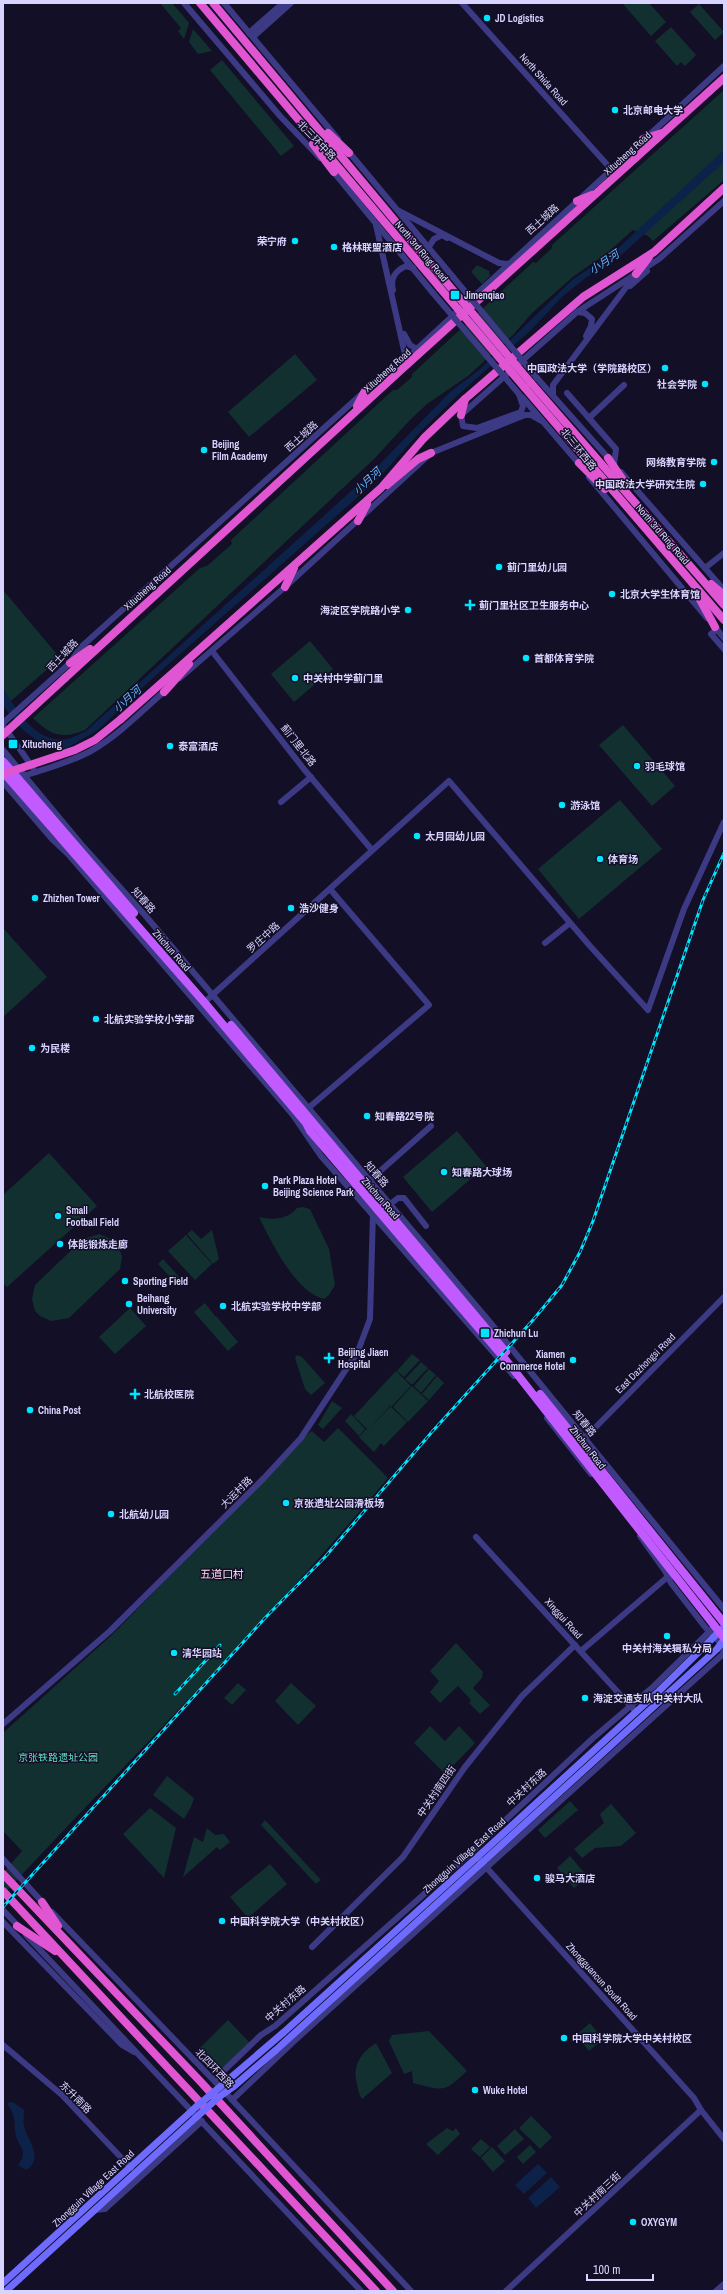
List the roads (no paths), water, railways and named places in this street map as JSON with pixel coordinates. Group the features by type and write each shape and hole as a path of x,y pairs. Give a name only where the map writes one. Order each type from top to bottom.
{"highway":[{"name":"North 3rd Ring Road","path":"200,3 443,285 640,523 724,620"},
{"name":"North 3rd Ring Road","path":"213,3 299,104 443,285"},
{"name":"Xitucheng Road","path":"3,735 115,630 724,78"},
{"path":"269,83 334,172"},
{"path":"299,104 349,153"},
{"path":"643,139 665,132"},
{"path":"636,274 654,252 724,188"},
{"path":"577,201 596,193"},
{"path":"3,773 75,750 95,740 120,720 381,488 424,438 465,399 583,297 654,252"},
{"path":"497,285 498,274"},
{"path":"566,312 577,312"},
{"path":"417,348 432,342"},
{"path":"402,369 406,359"},
{"name":"North 3rd Ring Road","path":"528,386 648,516 724,605"},
{"path":"354,413 365,391"},
{"path":"460,416 465,399"},
{"path":"381,488 393,482 418,459 431,453"},
{"path":"608,458 648,516"},
{"path":"578,463 640,523"},
{"path":"358,521 370,498"},
{"path":"285,587 297,563"},
{"path":"698,574 724,594"},
{"path":"690,580 716,628"},
{"path":"70,663 115,630"},
{"path":"164,692 212,637"},
{"name":"北四环西路","path":"3,1874 214,2096 393,2291"},
{"path":"3,1891 376,2291"},
{"path":"42,1902 72,1946"},
{"path":"17,1926 68,1959"}],"main road":[{"path":"3,761 10,780"},
{"path":"3,773 10,780"},
{"name":"Zhichun Road","path":"10,780 307,1109 313,1125 381,1209"},
{"name":"Zhichun Road","path":"209,999 381,1209 485,1325 577,1445 650,1544 670,1575 720,1632"},
{"name":"Zhichun Road","path":"577,1445 682,1565 720,1632"},
{"name":"Zhongguin Village East Road","path":"216,2094 220,2086 481,1862 720,1632"},
{"name":"Zhongguin Village East Road","path":"216,2094 225,2093 276,2050 481,1862 720,1632"},
{"path":"435,1904 447,1902"},
{"path":"197,2114 216,2094"},
{"name":"Zhongguin Village East Road","path":"3,2284 131,2168 197,2114"},
{"name":"Zhongguin Village East Road","path":"6,2291 197,2114"}],"street":[{"name":"北三环中路","path":"184,3 280,116 334,172 413,268 443,285"},
{"name":"北三环中路","path":"224,3 428,248 443,285"},
{"path":"251,35 283,3"},
{"path":"251,35 291,3"},
{"name":"North Shida Road","path":"462,3 611,168"},
{"name":"Xitucheng Road","path":"577,201 611,168 724,66"},
{"name":"西土城路","path":"3,723 70,663 80,648 365,391 406,359 577,201"},
{"path":"613,302 724,201"},
{"path":"395,209 499,263 508,264"},
{"path":"376,224 406,359"},
{"path":"428,248 434,239 442,236 489,260 498,267 498,274"},
{"path":"528,386 521,412 477,428 463,426 460,416 577,312 659,260"},
{"path":"413,268 406,266 398,270 393,275 392,284 405,338 413,347 417,348"},
{"path":"552,394 553,384 613,302 636,274"},
{"name":"北三环西路","path":"443,285 528,386 542,421 724,638"},
{"path":"544,385 553,381 589,331 592,319 585,312 577,312"},
{"name":"北三环西路","path":"528,386 544,385 724,590"},
{"path":"589,418 624,385"},
{"path":"567,393 616,450 614,464"},
{"path":"10,780 67,762 90,752 109,740 285,587 431,453 525,415 531,415 542,421"},
{"path":"705,568 724,553"},
{"path":"716,628 712,634 724,649"},
{"name":"蓟门里北路","path":"212,651 311,777 372,850"},
{"path":"3,723 36,772"},
{"name":"知春路","path":"3,750 10,780 77,865 293,1115 321,1156 381,1209 514,1376 577,1445 643,1540"},
{"path":"281,802 311,777"},
{"name":"罗庄中路","path":"209,999 449,781 570,922"},
{"path":"545,943 570,922 648,1010 684,909 724,822"},
{"path":"307,1109 429,1005 330,889"},
{"name":"知春路","path":"307,1109 369,1181 381,1209"},
{"path":"369,1181 431,1126"},
{"path":"381,1209 398,1198 404,1198 426,1226"},
{"name":"大运村路","path":"3,1724 110,1631 264,1478 307,1431 358,1351 366,1335 370,1319 381,1209"},
{"name":"East Dazhongsi Road","path":"577,1445 724,1297"},
{"name":"Xinggui Road","path":"476,1537 636,1712"},
{"path":"643,1540 650,1544"},
{"name":"Zhichun Road","path":"643,1540 670,1575"},
{"path":"581,1651 682,1565 724,1609"},
{"name":"中关村东路","path":"214,2080 261,2035 275,2026 381,1930 466,1857 630,1705 720,1632"},
{"name":"中关村南四街","path":"312,1947 403,1857 465,1767 522,1696 575,1645"},
{"path":"232,2100 292,2043 447,1902 481,1862 722,1655 724,1651"},
{"name":"北四环西路","path":"3,1859 42,1902 220,2086 411,2291"},
{"name":"Zhongguancun South Road","path":"481,1862 694,2098 700,2110 724,2139"},
{"path":"3,1910 142,2058 197,2114 361,2291"},
{"path":"3,1922 122,2045 142,2058"},
{"name":"东升南路","path":"3,2045 62,2095 131,2168"},
{"name":"中关村南三街","path":"506,2291 700,2110"},
{"path":"716,2291 724,2284"}],"water":[{"name":"小月河","path":"724,150 724,162 618,258 584,279 562,297 531,330 458,395 421,431 377,480 154,677 98,730 67,748 56,749 40,743 23,730 3,706 3,688 18,712 39,733 47,737 64,739 71,738 86,731 371,473 450,392 479,370 572,280 615,251"},
{"path":"13,2102 24,2110 24,2126 35,2155 31,2166 26,2170 18,2165 23,2152 16,2134 13,2114 7,2103"},
{"path":"538,2164 547,2173 524,2194 515,2185"},
{"path":"551,2177 560,2187 536,2208 528,2198"}],"railway":[{"path":"3,1907 265,1618 325,1557 431,1433 533,1320 562,1285 580,1252 593,1221 703,900 724,853"},
{"path":"175,1694 220,1645"}],"place":[{"name":"JD Logistics","path":"487,18"},
{"name":"北京邮电大学","path":"615,110"},
{"name":"荣宁府","path":"295,241"},
{"name":"格林联盟酒店","path":"334,247"},
{"name":"Jimenqiao","path":"455,295"},
{"name":"中国政法大学（学院路校区）","path":"665,368"},
{"name":"社会学院","path":"705,384"},
{"name":"Beijing Film Academy","path":"204,450"},
{"name":"网络教育学院","path":"714,462"},
{"name":"中国政法大学研究生院","path":"703,484"},
{"name":"蓟门里幼儿园","path":"499,567"},
{"name":"北京大学生体育馆","path":"612,594"},
{"name":"蓟门里社区卫生服务中心","path":"470,605"},
{"name":"海淀区学院路小学","path":"408,610"},
{"name":"首都体育学院","path":"526,658"},
{"name":"中关村中学蓟门里","path":"295,678"},
{"name":"Xitucheng","path":"13,744"},
{"name":"泰富酒店","path":"170,746"},
{"name":"羽毛球馆","path":"637,766"},
{"name":"游泳馆","path":"562,805"},
{"name":"太月园幼儿园","path":"417,836"},
{"name":"体育场","path":"600,859"},
{"name":"Zhizhen Tower","path":"35,898"},
{"name":"浩沙健身","path":"291,908"},
{"name":"北航实验学校小学部","path":"96,1019"},
{"name":"为民楼","path":"32,1048"},
{"name":"知春路22号院","path":"367,1116"},
{"name":"知春路大球场","path":"444,1172"},
{"name":"Park Plaza Hotel Beijing Science Park","path":"265,1186"},
{"name":"Small Football Field","path":"58,1216"},
{"name":"体能锻炼走廊","path":"60,1244"},
{"name":"Sporting Field","path":"125,1281"},
{"name":"Beihang University","path":"129,1304"},
{"name":"北航实验学校中学部","path":"223,1306"},
{"name":"Zhichun Lu","path":"485,1333"},
{"name":"Beijing Jiaen Hospital","path":"329,1358"},
{"name":"Xiamen Commerce Hotel","path":"573,1360"},
{"name":"北航校医院","path":"135,1394"},
{"name":"China Post","path":"30,1410"},
{"name":"京张遗址公园滑板场","path":"286,1503"},
{"name":"北航幼儿园","path":"111,1514"},
{"name":"中关村海关辑私分局","path":"667,1636"},
{"name":"清华园站","path":"174,1653"},
{"name":"海淀交通支队中关村大队","path":"585,1698"},
{"name":"骏马大酒店","path":"537,1878"},
{"name":"中国科学院大学（中关村校区）","path":"222,1921"},
{"name":"中国科学院大学中关村校区","path":"564,2038"},
{"name":"Wuke Hotel","path":"475,2090"},
{"name":"OXYGYM","path":"633,2222"}],"district":[{"name":"五道口村","path":"222,1574"}],"park label":[{"name":"京张铁路遗址公园","path":"58,1757"}]}
